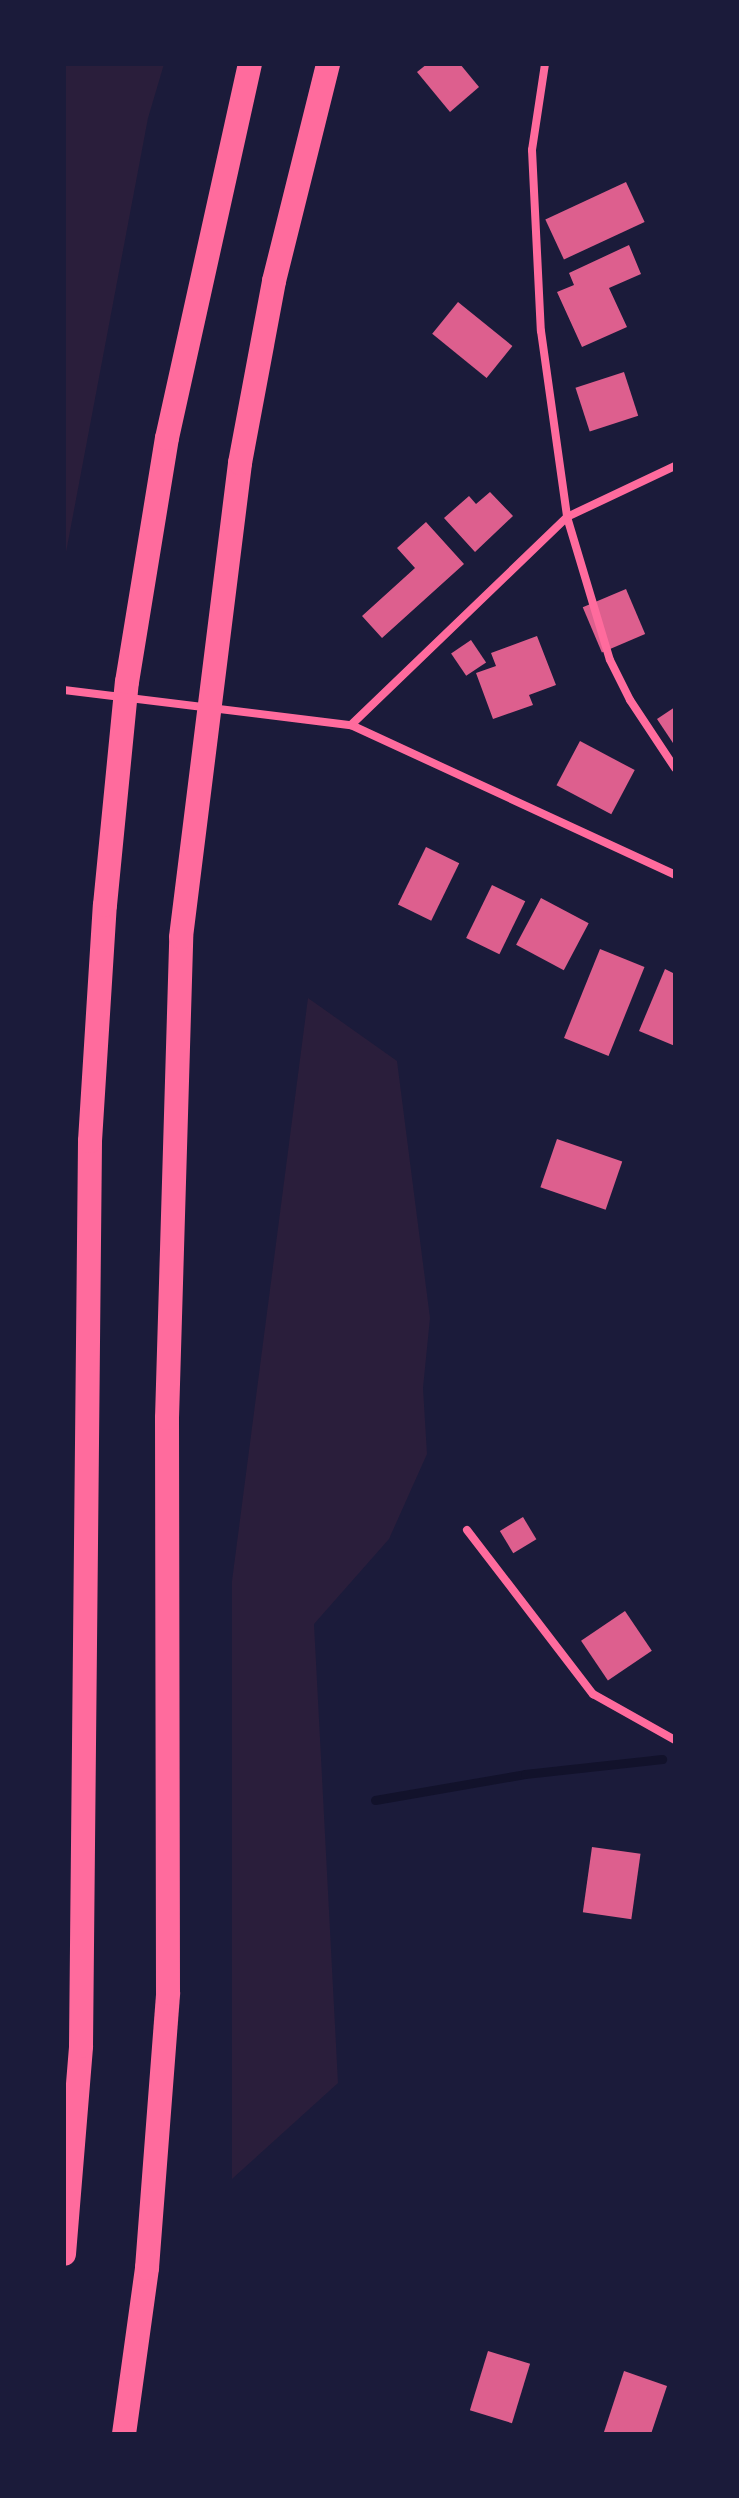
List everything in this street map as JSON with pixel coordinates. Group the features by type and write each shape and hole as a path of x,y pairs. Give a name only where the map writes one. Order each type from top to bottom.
{"highway":[{"path":"64,2254 81,2046 90,1141 105,905 127,682 167,438 250,64"},
{"path":"124,2434 147,2268 168,1993 167,1418 181,937 240,463 274,281 328,64"}],"street":[{"path":"545,64 533,165 541,331 567,517 610,660 675,768"},
{"path":"351,725 567,517 675,466"},
{"path":"64,690 351,725 675,875"},
{"path":"467,1530 593,1694 675,1740"}],"shaded area":[{"path":"64,64 164,64 148,118 64,563"},
{"path":"308,998 397,1061 430,1318 423,1388 427,1454 389,1539 314,1624 338,2083 232,2179 232,1581"}],"building":[{"path":"427,64 460,64 479,87 450,112 417,72"},
{"path":"626,182 645,222 564,259 545,220"},
{"path":"629,245 641,274 609,288 627,327 582,347 557,292 574,285 569,273"},
{"path":"458,302 512,346 487,378 432,334"},
{"path":"624,372 638,416 590,432 575,388"},
{"path":"490,492 513,516 475,552 444,518 469,496 476,504"},
{"path":"426,522 464,564 382,638 362,616 415,568 397,548"},
{"path":"626,589 645,634 602,652 583,607"},
{"path":"537,636 556,685 529,695 533,705 493,719 476,673 496,666 491,653"},
{"path":"471,640 486,662 466,676 451,653"},
{"path":"675,707 675,746 657,719"},
{"path":"580,741 635,770 611,814 557,785"},
{"path":"426,847 459,863 431,921 398,905"},
{"path":"492,885 525,901 499,954 466,938"},
{"path":"541,898 589,923 564,970 516,945"},
{"path":"600,949 645,967 609,1056 564,1038"},
{"path":"665,969 675,974 675,1046 639,1031"},
{"path":"557,1139 622,1161 606,1210 540,1187"},
{"path":"523,1517 536,1539 513,1553 500,1531"},
{"path":"625,1611 652,1651 608,1680 581,1641"},
{"path":"592,1847 641,1854 631,1919 583,1912"},
{"path":"488,2351 530,2364 512,2423 470,2410"},
{"path":"624,2371 667,2386 651,2434 604,2432"}],"waterway":[{"path":"375,1800 525,1774 662,1759"}]}
